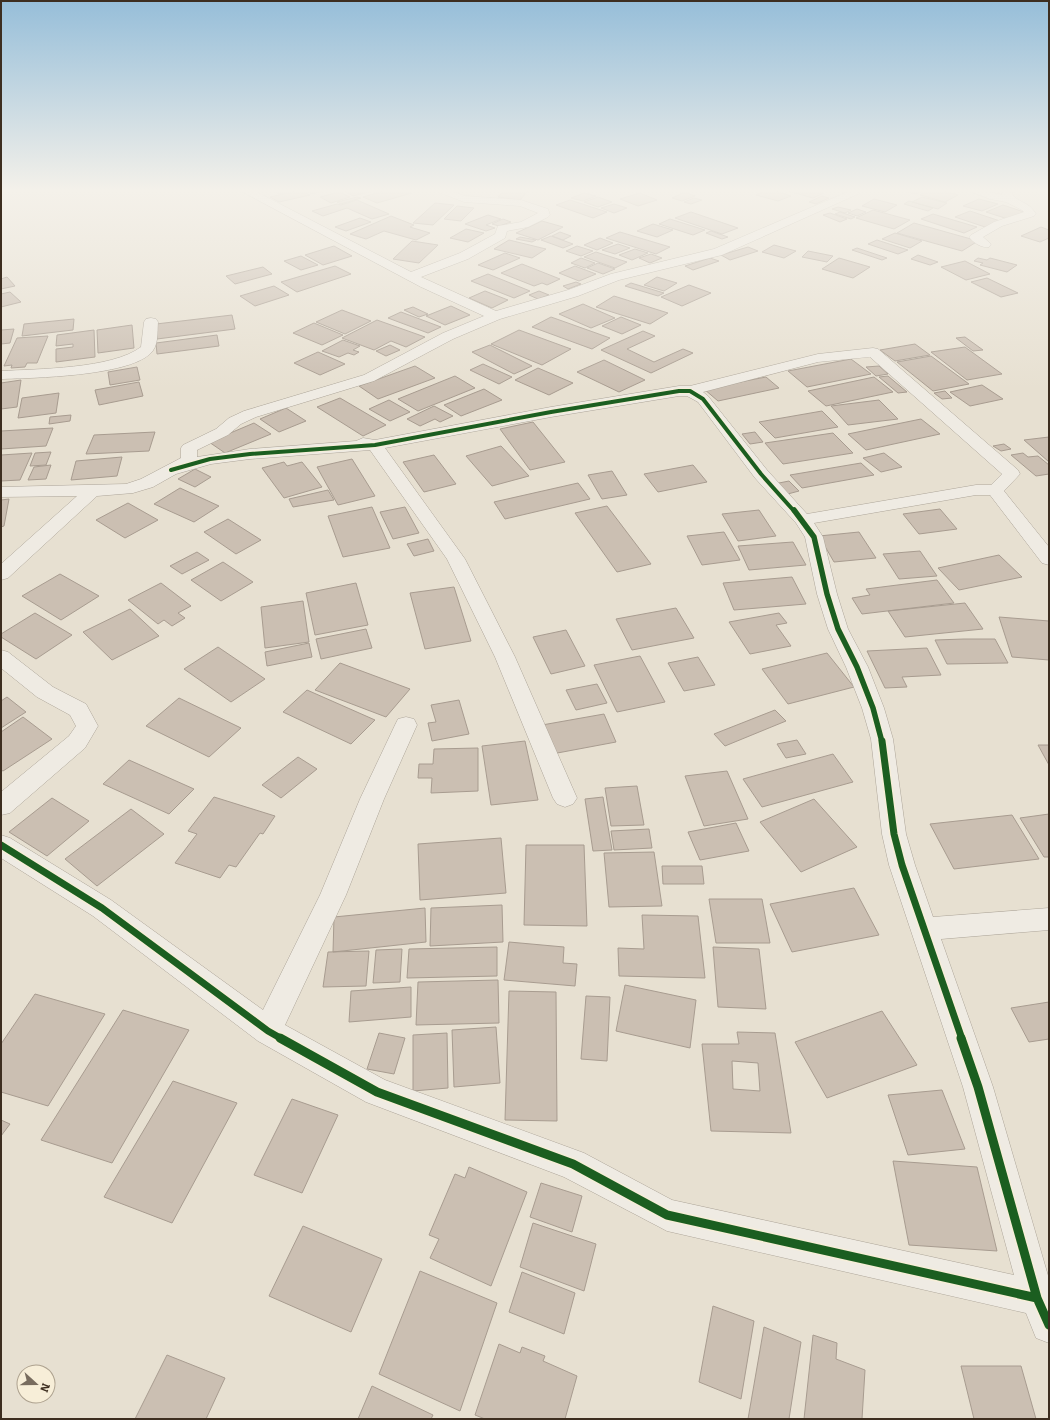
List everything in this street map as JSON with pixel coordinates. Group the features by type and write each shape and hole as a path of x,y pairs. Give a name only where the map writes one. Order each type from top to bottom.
{"street":[{"path":"373,256 495,316"},
{"path":"411,276 460,256"},
{"path":"1,492 128,489 147,482 189,460 189,448 222,432 235,422 250,414 369,378 448,336 495,316 573,293 615,277 700,256"},
{"path":"1,375 51,373 121,362 145,351 149,344 150,322"},
{"path":"171,470 210,459 242,455 375,445 551,412 679,391 690,391 818,358 874,352 1012,474 995,490 976,490 803,520"},
{"path":"690,391 704,399 761,474 803,520 814,538 827,594 838,630 857,667 873,708 882,739 894,834 902,865 978,1087 1043,1312"},
{"path":"330,442 375,445"},
{"path":"375,445 456,559 477,598 505,657 565,798"},
{"path":"995,490 1049,559"},
{"path":"1,574 93,491"},
{"path":"1,657 45,692 78,710 87,726 77,742 1,806"},
{"path":"268,1031 333,895 372,799 406,725"},
{"path":"1,845 102,908 268,1031 378,1092 574,1164 667,1215 1043,1312"},
{"path":"924,929 1049,919"}],"building":[{"path":"302,256 318,265 301,270 284,261"},
{"path":"307,256 351,256 323,265"},
{"path":"396,256 426,256 419,263 393,259"},
{"path":"498,256 515,256 520,258 493,270 478,265"},
{"path":"609,256 627,262 615,268 584,257"},
{"path":"622,256 641,256 632,260"},
{"path":"644,256 657,256 662,258 650,263 639,258"},
{"path":"723,256 742,256 730,260"},
{"path":"803,256 833,256 827,262"},
{"path":"871,256 887,258 882,260"},
{"path":"916,256 922,256 938,262 930,265 911,259"},
{"path":"581,258 595,263 585,268 571,263"},
{"path":"710,258 719,261 693,270 685,266"},
{"path":"839,258 870,267 853,278 822,269"},
{"path":"978,258 987,260 990,258 1017,265 1007,272 980,265 983,263 974,261"},
{"path":"965,261 990,274 966,280 941,267"},
{"path":"598,263 615,269 603,274 587,268"},
{"path":"522,264 560,279 547,285 542,283 534,286 501,273"},
{"path":"335,266 351,274 297,292 281,282"},
{"path":"575,266 596,274 579,281 559,273"},
{"path":"263,267 272,274 235,284 226,276"},
{"path":"488,274 530,291 514,298 471,281"},
{"path":"7,277 15,286 1,289 1,279"},
{"path":"657,277 677,283 664,291 644,285"},
{"path":"987,278 1018,293 1001,297 971,282"},
{"path":"576,282 581,284 568,289 563,286"},
{"path":"631,283 664,293 658,296 625,286"},
{"path":"689,285 711,293 682,306 661,297"},
{"path":"274,286 289,295 255,306 240,296"},
{"path":"485,291 508,300 492,308 469,298"},
{"path":"539,291 549,295 538,299 529,295"},
{"path":"10,292 21,302 1,307 1,294"},
{"path":"614,296 668,313 650,324 596,307"},
{"path":"583,304 615,318 591,328 559,314"},
{"path":"451,306 470,315 445,325 426,316"},
{"path":"413,307 428,314 419,317 404,310"},
{"path":"342,310 371,321 345,334 316,322"},
{"path":"401,312 441,327 428,333 388,318"},
{"path":"232,315 235,329 157,339 156,324"},
{"path":"551,317 610,338 592,349 532,327"},
{"path":"621,317 641,325 622,334 602,326"},
{"path":"74,319 73,330 22,336 24,324"},
{"path":"377,320 425,337 406,347 391,341 374,350 342,338"},
{"path":"314,323 343,335 322,345 293,333"},
{"path":"132,325 134,348 98,353 97,330"},
{"path":"14,329 10,343 1,344 1,330"},
{"path":"94,330 95,357 56,362 56,349 73,347 73,344 56,346 57,335"},
{"path":"519,330 571,349 542,365 491,344"},
{"path":"643,331 655,336 627,349 654,362 683,349 693,353 651,373 601,350"},
{"path":"217,335 219,346 157,354 156,343"},
{"path":"48,336 37,363 27,363 25,367 11,368 12,365 4,366 17,338"},
{"path":"965,337 983,350 973,351 956,338"},
{"path":"343,340 360,346 353,350 359,352 354,355 348,353 339,357 322,351"},
{"path":"915,344 930,355 895,361 880,350"},
{"path":"390,345 400,350 386,356 376,351"},
{"path":"490,345 532,366 514,374 472,352"},
{"path":"965,347 1002,374 967,380 931,352"},
{"path":"318,352 345,364 320,375 294,363"},
{"path":"931,356 969,384 933,391 897,362"},
{"path":"851,359 871,374 807,387 788,371"},
{"path":"604,360 645,380 619,392 577,372"},
{"path":"483,364 512,377 499,384 470,370"},
{"path":"415,366 435,378 378,399 359,386"},
{"path":"879,366 888,374 876,376 866,367"},
{"path":"137,367 140,380 110,385 108,372"},
{"path":"538,368 573,383 549,395 515,380"},
{"path":"455,376 475,388 418,411 398,399"},
{"path":"888,376 907,392 898,393 879,377"},
{"path":"766,377 779,388 718,401 704,389"},
{"path":"874,377 893,392 826,406 808,391"},
{"path":"21,380 17,407 1,409 1,383"},
{"path":"139,382 143,396 99,405 95,390"},
{"path":"982,385 1003,399 970,406 950,392"},
{"path":"484,389 502,400 461,416 444,405"},
{"path":"945,391 952,398 942,399 934,393"},
{"path":"59,393 56,413 18,418 22,398"},
{"path":"340,398 386,425 363,436 317,407"},
{"path":"389,400 410,412 390,421 369,409"},
{"path":"879,400 898,419 848,425 831,406"},
{"path":"434,406 453,416 440,422 435,419 420,426 407,419"},
{"path":"286,408 306,421 279,432 260,419"},
{"path":"822,411 838,427 775,438 759,422"},
{"path":"71,415 70,421 49,424 50,417"},
{"path":"921,419 940,434 866,450 848,434"},
{"path":"533,422 565,462 530,470 500,429"},
{"path":"254,423 271,434 225,453 209,442"},
{"path":"53,428 46,446 1,449 1,431"},
{"path":"155,432 149,451 86,454 94,435"},
{"path":"755,432 763,442 750,444 742,434"},
{"path":"833,433 853,453 783,464 765,443"},
{"path":"1049,437 1049,462 1024,440"},
{"path":"1004,444 1011,449 1001,451 993,446"},
{"path":"501,446 529,476 492,486 466,456"},
{"path":"51,452 46,465 30,466 35,453"},
{"path":"32,453 20,480 1,481 1,455"},
{"path":"884,453 902,467 881,472 863,458"},
{"path":"1023,453 1028,457 1038,456 1049,465 1049,474 1036,476 1011,455"},
{"path":"434,455 456,484 424,492 403,462"},
{"path":"122,457 117,476 71,480 76,461"},
{"path":"352,459 375,496 338,505 317,467"},
{"path":"284,462 287,466 302,462 322,487 284,498 262,468"},
{"path":"861,463 874,475 802,488 790,475"},
{"path":"51,465 46,479 28,480 34,467"},
{"path":"693,465 707,482 658,492 644,474"},
{"path":"195,469 211,477 195,487 178,479"},
{"path":"612,471 627,495 602,499 588,475"},
{"path":"789,481 799,491 784,495 774,484"},
{"path":"578,483 590,499 505,519 494,502"},
{"path":"180,488 219,506 194,522 154,504"},
{"path":"328,490 334,500 293,507 289,499"},
{"path":"9,499 4,526 1,527 1,500"},
{"path":"128,503 158,520 125,538 96,520"},
{"path":"607,506 651,564 617,572 575,513"},
{"path":"372,507 390,548 343,557 328,516"},
{"path":"405,507 419,533 393,539 380,512"},
{"path":"940,509 957,529 919,534 903,514"},
{"path":"759,510 776,536 738,541 722,514"},
{"path":"228,519 261,540 236,554 204,532"},
{"path":"724,532 740,560 702,565 687,536"},
{"path":"859,532 876,558 834,562 819,536"},
{"path":"428,539 434,551 414,556 407,544"},
{"path":"793,542 806,565 749,570 738,546"},
{"path":"920,551 937,576 899,579 883,554"},
{"path":"197,552 209,560 182,574 170,566"},
{"path":"999,555 1022,577 959,590 938,568"},
{"path":"223,562 253,582 221,601 191,580"},
{"path":"60,574 99,596 61,620 22,596"},
{"path":"792,577 806,604 734,610 723,583"},
{"path":"937,580 954,603 862,614 852,598 870,595 866,589"},
{"path":"161,583 191,606 178,613 185,618 172,626 164,620 158,624 128,600"},
{"path":"356,583 368,625 315,635 306,593"},
{"path":"454,587 471,641 425,649 410,593"},
{"path":"303,601 309,642 265,648 261,607"},
{"path":"965,603 983,629 905,637 888,611"},
{"path":"676,608 694,638 632,650 616,619"},
{"path":"130,609 159,636 112,660 83,632"},
{"path":"35,613 72,635 36,659 1,637 1,634"},
{"path":"779,613 787,623 776,625 791,646 750,654 729,622"},
{"path":"999,617 1049,621 1049,660 1012,657"},
{"path":"366,629 372,648 321,659 316,639"},
{"path":"566,630 585,666 551,674 533,637"},
{"path":"995,639 1008,663 947,664 935,640"},
{"path":"309,643 312,657 267,666 265,652"},
{"path":"218,647 265,679 231,702 184,669"},
{"path":"927,648 941,675 902,677 907,687 885,688 867,651"},
{"path":"827,653 854,687 788,704 762,669"},
{"path":"640,656 665,702 617,712 594,665"},
{"path":"698,657 715,685 684,691 668,663"},
{"path":"340,663 410,689 386,717 315,690"},
{"path":"597,684 607,703 576,710 566,690"},
{"path":"307,690 375,720 351,744 283,712"},
{"path":"7,697 26,712 1,728 1,701"},
{"path":"179,698 241,728 209,757 146,726"},
{"path":"459,700 469,734 432,741 428,723 436,722 431,705"},
{"path":"775,710 786,721 725,746 714,734"},
{"path":"604,714 616,742 552,754 542,725"},
{"path":"23,717 52,739 3,771 1,770 1,732"},
{"path":"797,740 806,754 786,758 777,744"},
{"path":"525,741 538,800 491,805 482,746"},
{"path":"1038,745 1049,745 1049,765"},
{"path":"478,748 478,791 431,793 432,778 418,778 419,764 433,764 434,749"},
{"path":"833,754 853,782 762,807 743,779"},
{"path":"298,757 317,769 281,798 262,785"},
{"path":"129,760 194,789 169,814 103,784"},
{"path":"727,771 748,819 704,826 685,776"},
{"path":"637,786 644,825 611,826 605,788"},
{"path":"214,797 275,816 263,834 260,833 236,867 229,865 220,878 175,863 197,834 188,831"},
{"path":"603,797 612,850 593,851 585,799"},
{"path":"52,798 89,821 47,856 9,832"},
{"path":"814,799 857,847 801,872 760,822"},
{"path":"131,809 164,834 97,886 65,859"},
{"path":"1049,814 1049,857 1044,857 1020,818"},
{"path":"1012,815 1039,859 954,869 930,824"},
{"path":"736,823 749,851 700,860 688,832"},
{"path":"649,829 652,848 614,850 611,831"},
{"path":"501,838 506,893 420,900 418,844"},
{"path":"526,845 584,845 587,926 524,925"},
{"path":"654,852 662,906 609,907 604,853"},
{"path":"662,866 702,866 704,884 663,884"},
{"path":"854,888 879,935 792,952 770,904"},
{"path":"709,899 762,899 770,943 716,943"},
{"path":"502,905 503,942 430,946 431,908"},
{"path":"425,908 426,942 333,952 334,917"},
{"path":"642,915 698,916 705,978 619,976 618,948 644,949"},
{"path":"509,942 564,947 563,963 577,964 575,986 504,980"},
{"path":"497,947 497,976 407,978 409,949"},
{"path":"713,947 759,949 766,1009 718,1007"},
{"path":"402,949 400,982 373,983 376,950"},
{"path":"369,951 366,986 323,987 328,952"},
{"path":"498,980 499,1023 416,1025 418,982"},
{"path":"625,985 696,1000 690,1048 616,1031"},
{"path":"411,987 411,1017 349,1022 351,991"},
{"path":"509,991 556,992 557,1121 505,1120"},
{"path":"35,994 105,1014 48,1106 1,1092 1,1044"},
{"path":"586,996 610,997 607,1061 581,1059"},
{"path":"1049,1002 1049,1039 1029,1042 1011,1008"},
{"path":"123,1010 189,1030 112,1163 41,1140"},
{"path":"882,1011 917,1065 827,1098 795,1042"},
{"path":"496,1027 500,1083 454,1087 452,1030"},
{"path":"737,1032 775,1033 791,1133 711,1131 702,1044 739,1044","holes":["732,1061 758,1063 760,1091 733,1089"]},
{"path":"379,1033 405,1038 394,1074 367,1069"},
{"path":"447,1033 448,1088 413,1091 413,1035"},
{"path":"173,1081 237,1103 172,1223 104,1197"},
{"path":"942,1090 965,1149 908,1155 888,1095"},
{"path":"292,1099 338,1115 302,1193 254,1175"},
{"path":"1,1120 10,1124 1,1136"},
{"path":"893,1161 977,1167 997,1251 909,1245"},
{"path":"469,1167 527,1192 491,1286 430,1258 439,1239 429,1235 455,1174 465,1178"},
{"path":"541,1183 582,1196 572,1232 530,1217"},
{"path":"533,1223 596,1244 584,1291 520,1267"},
{"path":"303,1226 382,1259 351,1332 269,1296"},
{"path":"420,1271 497,1303 460,1411 379,1374"},
{"path":"522,1272 575,1293 564,1334 509,1312"},
{"path":"713,1306 754,1321 741,1399 699,1382"},
{"path":"764,1327 801,1342 789,1419 748,1419"},
{"path":"813,1335 837,1343 836,1359 865,1370 862,1419 804,1419"},
{"path":"499,1344 520,1353 522,1347 545,1356 543,1361 577,1376 565,1419 485,1419 475,1415"},
{"path":"167,1355 225,1378 206,1419 135,1419"},
{"path":"961,1366 1021,1366 1036,1419 974,1419"},
{"path":"372,1386 433,1415 431,1419 358,1419"}],"cycle path":[{"path":"171,470 210,459 250,454 375,445 551,412 679,391 690,391 703,399 761,474 803,520 814,537 827,594 838,629 857,667 873,708 882,739 894,834 902,865 978,1087 1037,1298"},
{"path":"1,845 102,908 268,1031 377,1092 573,1164 667,1215 1037,1298 1049,1325"}]}
